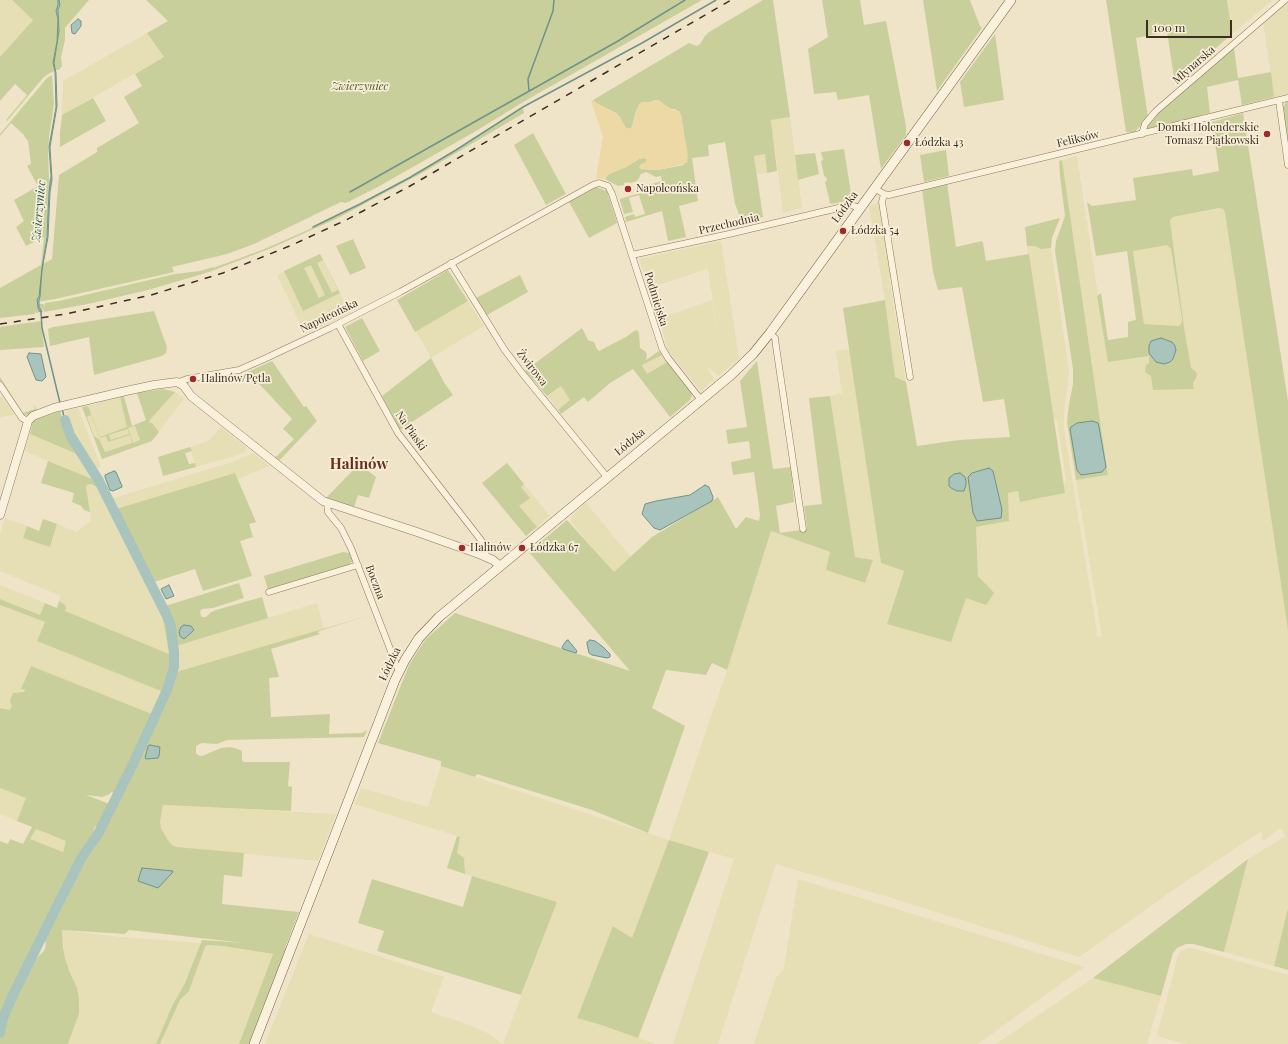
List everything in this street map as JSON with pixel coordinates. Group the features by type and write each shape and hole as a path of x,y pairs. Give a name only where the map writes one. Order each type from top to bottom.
{"main road":[{"name":"Łódzka","path":"254,1044 399,672 412,648 427,628 742,365 770,333 1011,0"}],"street":[{"name":"Młynarska","path":"1142,134 1145,124 1156,112 1285,0"},
{"name":"Feliksów","path":"884,194 891,194 1288,98"},
{"path":"1279,101 1288,165"},
{"name":"Napoleońska","path":"182,385 192,379 226,373 252,365 338,324 400,292 595,184 601,183 607,185 612,194"},
{"path":"874,188 884,194 882,202 910,377"},
{"name":"Podmiejska","path":"612,194 662,348 668,358 701,400"},
{"name":"Przechodnia","path":"632,255 851,205 860,208"},
{"name":"Żwirowa","path":"452,263 493,332 509,355 607,477"},
{"name":"Na Piaski","path":"338,324 398,433 482,540 482,555"},
{"path":"770,333 775,342 803,530"},
{"path":"25,420 66,405 144,387 175,382 182,385 191,396 306,488 328,503 482,555 495,561 500,566"},
{"path":"0,385 25,420"},
{"path":"0,515 25,420"},
{"name":"Boczna","path":"328,503 328,512 344,533 358,565 399,672"},
{"path":"269,592 358,565"}],"shaded area":[{"path":"0,0 12,0 33,20 0,57"},
{"path":"1227,0 1273,0 1232,34"},
{"path":"1288,1 1288,94 1274,97 1263,21"},
{"path":"147,33 164,57 62,115 63,81"},
{"path":"790,117 802,208 783,213 771,119"},
{"path":"765,154 767,173 757,174 754,156"},
{"path":"1077,156 1108,362 1149,356 1194,388 1184,327 1170,220 1173,217 1220,208 1223,209 1225,213 1288,630 1288,908 1274,966 1224,952 1248,859 1286,836 1280,828 1263,841 1261,831 1172,891 1079,957 895,899 776,864 718,1044 673,1044 734,859 669,840 727,670 771,531 831,553 826,570 864,583 873,561 855,557 830,396 842,393 836,351 850,349 881,563 904,571 887,624 966,598 978,576 976,527 1009,521 1008,493 1018,491 1020,502 1065,493 1064,485 1066,479 1057,421 1053,418 1027,246 1035,246 1041,249 1051,248 1069,371 1064,412 1064,429 1097,632 1096,636 1102,637 1076,480 1108,475 1062,160"},
{"path":"880,202 892,276 889,277 906,382 895,378 885,300 869,206"},
{"path":"721,241 739,358 723,372 708,269 649,288 639,259"},
{"path":"1167,245 1171,249 1182,319 1181,324 1180,326 1144,324 1133,250"},
{"path":"320,254 350,313 305,334 277,275"},
{"path":"712,300 723,372 719,376 707,367 714,380 701,391 668,351 662,327 663,321 669,315"},
{"path":"468,301 484,326 431,358 416,331"},
{"path":"662,355 667,362 647,374 642,365"},
{"path":"561,386 571,400 558,410 547,396"},
{"path":"175,392 184,399 152,440 147,423"},
{"path":"0,397 3,397 15,415 0,417"},
{"path":"120,397 128,427 106,436 108,442 111,441 109,435 128,428 133,443 105,452 99,439 95,436 87,417 91,415 88,406"},
{"path":"78,408 101,467 93,470 65,411"},
{"path":"135,426 141,441 133,443 128,428"},
{"path":"221,427 246,447 245,452 196,467 190,447 208,441"},
{"path":"30,434 79,455 95,480 24,451"},
{"path":"253,453 269,466 238,479 235,473 116,509 111,499 235,461"},
{"path":"507,463 550,516 526,536 482,483"},
{"path":"91,484 99,488 133,554 144,582 161,608 169,654 64,611 64,604 59,601 61,596 0,571 0,534 5,518 27,526 23,537 51,546 57,524 77,532 90,521 91,516 85,487"},
{"path":"586,503 631,557 614,573 571,522 571,517"},
{"path":"0,585 45,603 40,615 0,599"},
{"path":"317,603 324,629 176,672 177,652 175,646"},
{"path":"0,605 45,622 38,641 161,691 152,714 31,666 22,689 25,690 24,692 10,710 0,708"},
{"path":"441,766 669,840 632,938 614,926 577,1017 656,1044 503,1044 557,902 465,874 464,858 457,853 460,837 355,804 361,788 428,807"},
{"path":"0,788 27,798 17,821 0,814"},
{"path":"163,805 336,814 318,861 177,847 172,845 161,828 160,822"},
{"path":"36,829 66,841 63,852 30,839"},
{"path":"798,879 1084,967 978,1044 754,1044 776,978 784,968"},
{"path":"62,930 121,937 201,943 185,983 172,1006 156,1044 68,1044 79,1014 70,973 65,958"},
{"path":"309,934 444,977 431,1012 467,1024 487,1033 503,1044 265,1044"},
{"path":"207,945 273,954 239,1044 160,1044 180,1000 189,991"},
{"path":"1188,948 1288,975 1288,1044 1186,1044 1157,1036 1178,955 1180,952"},
{"path":"1093,978 1161,996 1147,1044 996,1044"}],"green space":[{"path":"12,0 58,0 56,11 58,31 53,63 55,71 43,78 7,121 6,120 27,95 15,84 0,101 0,57 33,20"},
{"path":"59,0 89,0 65,28 65,40 61,57 62,66 59,70 56,70 54,63 59,31"},
{"path":"146,0 702,0 525,101 476,131 376,188 346,203 341,202 254,244 227,254 172,267 174,272 37,302 40,312 36,313 35,311 35,314 0,318 0,288 41,265 44,237 26,246 16,227 24,221 14,200 38,186 27,166 31,164 28,141 24,135 11,123 0,136 0,134 47,78 52,75 54,104 48,154 49,180 51,179 51,182 43,264 52,259 59,175 97,152 97,148 139,123 124,97 142,86 135,74 164,57 147,33 168,21"},
{"path":"763,0 773,0 790,117 771,120 777,171 767,173 765,154 754,156 763,217 741,219 735,204 725,142 708,145 709,156 692,158 698,201 679,206 686,237 668,241 662,211 626,222 625,217 634,214 635,217 645,214 639,195 629,198 633,212 624,214 620,199 647,191 647,189 639,192 638,188 662,181 661,176 656,177 646,172 641,174 637,181 624,183 624,185 618,186 605,179 609,174 644,158 647,159 646,162 640,169 658,170 684,165 684,135 681,115 675,109 665,106 660,101 655,100 646,102 636,111 632,127 630,129 626,128 616,113 593,100 689,43 697,46 709,32"},
{"path":"822,0 860,0 864,25 886,21 906,126 906,135 881,169 869,95 838,100 836,92 814,94 808,49 828,37"},
{"path":"923,0 970,0 982,28 937,91"},
{"path":"1106,0 1227,0 1232,34 1175,84 1167,32 1136,38 1148,117 1134,133 1126,132"},
{"path":"995,34 1004,100 964,107 960,82"},
{"path":"1234,47 1238,78 1271,72 1274,97 1242,105 1238,80 1207,87 1210,113 1222,110 1221,112 1205,114 1189,120 1139,132 1157,113"},
{"path":"93,98 106,121 60,147 62,115"},
{"path":"1286,102 1288,102 1288,149 1282,109"},
{"path":"523,108 524,113 422,173 336,219 269,249 209,272 148,290 88,304 44,312 43,308 42,312 39,308 39,304 44,304 45,308 45,303 175,274 213,268 262,250 310,229 376,196 459,149"},
{"path":"1243,113 1288,401 1288,630 1225,213 1223,209 1219,208 1173,217 1170,220 1191,368 1196,372 1197,376 1193,383 1194,389 1153,390 1151,376 1145,372 1146,365 1149,363 1149,356 1108,362 1097,296 1101,293 1108,340 1128,337 1128,322 1136,320 1127,251 1096,256 1087,202 1092,206 1136,200 1133,178 1192,169 1193,176 1219,171 1212,122","holes":["1167,245 1171,249 1182,319 1181,324 1179,326 1144,324 1133,251"]},
{"path":"533,133 566,194 546,205 514,145"},
{"path":"844,149 852,200 832,204 830,203 825,182 827,180 824,176 821,152"},
{"path":"946,150 949,176 924,182 920,155"},
{"path":"815,153 819,174 798,180 795,155"},
{"path":"1062,160 1108,475 1076,480 1067,422 1073,384 1073,369 1055,251 1056,241 1065,216 1059,161"},
{"path":"947,183 956,247 982,241 986,261 1029,254 1065,493 1020,502 1018,491 1008,493 1009,521 976,527 978,576 994,593 986,605 966,598 951,642 887,624 904,571 881,563 843,308 885,300 895,377 906,382 917,446 959,440 1010,437 1004,399 983,402 962,287 938,290 933,272 922,189"},
{"path":"596,187 607,191 617,223 589,238 569,202"},
{"path":"1060,218 1052,238 1051,248 1041,249 1035,246 1027,246 1025,227"},
{"path":"353,239 366,268 350,275 336,246"},
{"path":"320,254 340,293 303,311 284,271","holes":["323,260 338,290 332,293 317,263","311,265 325,295 319,298 304,268"]},
{"path":"448,270 468,301 415,332 397,300"},
{"path":"520,275 528,292 487,315 476,298"},
{"path":"154,311 167,347 166,353 162,356 94,375 89,337 50,346 48,329 53,327"},
{"path":"362,318 380,351 363,361 345,327"},
{"path":"41,321 44,347 0,350 0,327 33,322 34,324 34,322"},
{"path":"582,328 588,340 594,342 599,351 637,330 639,333 640,348 647,354 646,360 659,351 662,355 642,365 647,374 667,362 691,392 692,396 690,400 670,417 633,369 610,383 588,402 584,397 561,414 558,410 570,400 561,386 547,396 525,371"},
{"path":"431,358 445,384 453,395 400,430 382,396"},
{"path":"272,361 304,407 306,406 317,421 279,461 274,457 277,456 294,439 283,429 292,419 248,372"},
{"path":"757,361 773,469 791,467 794,502 776,506 780,533 807,529 804,506 822,504 809,398 830,396 855,557 873,560 865,583 826,570 830,552 771,531 727,670 712,663 706,675 666,670 652,708 685,726 648,833 592,810 477,774 475,777 441,766 441,761 378,743 409,665 425,640 455,613 630,671 529,552 567,520 614,572 652,537 718,497 736,529 746,517 759,521 760,515 754,472 733,475 731,462 751,458 749,441 728,444 726,430 747,427 740,381"},
{"path":"0,377 23,413 35,409 34,404 37,410 36,412 26,415 22,414 0,381"},
{"path":"163,389 175,392 149,421 159,432 152,441 102,459 82,407 88,406 100,437 127,427 120,397 124,396 132,426 146,420 137,393","holes":["91,415 100,438 106,436 108,442 130,435 132,443 105,452 99,439 94,436 87,417","135,426 140,440 133,443 128,428","128,429 129,434 111,440 109,435"]},
{"path":"60,411 66,430 79,455 30,434 33,421"},
{"path":"190,447 192,451 185,453 189,464 195,463 196,467 163,476 158,457"},
{"path":"48,461 95,480 99,488 91,484 87,485 86,487 90,512 72,502 74,493 41,483"},
{"path":"507,463 524,484 521,487 530,498 519,506 537,527 526,536 482,483"},
{"path":"359,464 376,477 369,498 358,495 354,507 326,498"},
{"path":"235,473 256,522 249,524 253,537 240,541 252,576 203,591 195,569 154,582 165,606 239,583 244,598 213,608 202,609 200,612 202,617 206,617 211,612 216,610 262,597 268,618 176,646 176,672 374,614 319,631 318,633 320,634 271,649 279,677 269,678 271,717 330,714 329,734 362,733 367,730 364,737 227,740 217,744 202,743 196,746 196,753 202,756 221,748 230,747 242,751 242,760 244,762 290,762 288,786 292,787 291,811 163,805 160,822 161,828 172,845 177,847 244,853 242,877 224,875 222,904 299,912 285,948 288,949 251,1044 239,1044 273,954 207,945 189,991 180,1000 160,1044 156,1044 172,1006 185,983 202,940 244,943 129,930 125,934 62,930 65,958 77,988 79,1000 79,1014 68,1044 0,1044 0,841 8,844 10,839 23,844 32,827 17,821 26,798 0,788 0,708 10,710 12,706 10,701 13,693 24,692 25,690 21,689 31,666 152,714 161,691 37,641 45,622 0,605 0,599 40,615 45,603 57,608 59,601 66,607 65,611 169,654 161,608 144,582 133,554 99,488 111,499 116,509","holes":["112,792 120,796 115,806 86,795 102,797","96,826 102,829 58,908 54,907 73,870 93,839 94,828","36,829 66,841 63,852 30,839","40,936 45,940 46,945 44,951 32,962 26,965"]},
{"path":"43,519 57,524 50,547 23,538 27,526 39,531"},
{"path":"343,552 351,553 353,560 349,565 268,590 264,576"},
{"path":"457,836 460,837 457,853 464,858 465,874 447,868"},
{"path":"669,840 709,852 638,1038 577,1018 613,926 632,938"},
{"path":"1248,859 1224,952 1193,944 1186,944 1177,948 1173,953 1161,996 1093,978"},
{"path":"472,876 557,902 521,995 377,951 384,931 358,923 372,879 463,907"},
{"path":"1288,908 1288,970 1274,966"}],"sand":[{"path":"593,100 616,113 626,128 630,129 633,127 639,104 642,102 658,100 671,109 679,111 688,155 687,163 658,170 640,169 639,167 641,164 646,162 647,159 644,158 638,159 626,167 609,174 605,179 596,178 603,136 591,101"}],"water":[{"path":"58,0 60,5 58,10 59,31 54,63 56,73 57,106 50,147 52,180 48,237 42,270 39,300 39,307 42,312 40,312 37,299 39,297 42,268 47,237 51,176 49,147 56,107 55,71 53,63 57,41 58,19 56,11"},
{"path":"78,19 81,21 81,26 75,34 72,33 71,25"},
{"path":"1161,338 1172,342 1176,350 1173,359 1164,364 1156,362 1149,353 1151,341"},
{"path":"29,353 41,354 46,377 42,381 36,380 27,357"},
{"path":"1092,421 1098,423 1106,467 1102,472 1081,475 1077,470 1070,429 1077,423"},
{"path":"989,468 993,471 1002,510 1001,518 977,521 973,513 968,477 972,473"},
{"path":"114,471 116,472 122,487 113,491 110,490 105,475"},
{"path":"960,473 965,477 966,481 964,491 957,491 949,486 949,478 954,474"},
{"path":"705,485 709,487 713,497 712,501 660,530 654,528 642,514 645,504 690,495"},
{"path":"169,585 174,596 166,599 161,589"},
{"path":"184,625 191,626 194,630 184,639 180,636 179,632 181,627"},
{"path":"568,640 577,651 576,653 563,649 562,647"},
{"path":"590,640 595,641 603,647 610,654 610,657 607,658 589,653 587,642"},
{"path":"148,746 160,747 158,758 145,758"},
{"path":"142,868 173,871 158,888 138,881"}],"waterway":[{"path":"529,91 528,79 553,11 554,0"},
{"path":"350,192 618,41 685,0"},
{"path":"313,227 409,178 523,107 642,43 716,0"},
{"name":"Zwierzyniec","path":"41,311 42,328 60,403"},
{"name":"Zwierzyniec","path":"62,409 65,420"},
{"path":"0,1033 3,1018 12,997 82,857 98,834 133,764 167,690 174,667 171,626 167,616 99,481 70,435 65,420"}],"railway":[{"path":"0,324 66,314 151,295 223,273 292,245 346,220 410,186 731,0"}],"place":[{"name":"Domki Holenderskie Tomasz Piątkowski","path":"1267,134"},
{"name":"Łódzka 43","path":"907,143"},
{"name":"Napoleońska","path":"628,189"},
{"name":"Łódzka 54","path":"843,231"},
{"name":"Halinów/Pętla","path":"193,379"},
{"name":"Halinów","path":"462,548"},
{"name":"Łódzka 67","path":"522,548"}],"district":[{"name":"Halinów","path":"359,464"}]}
